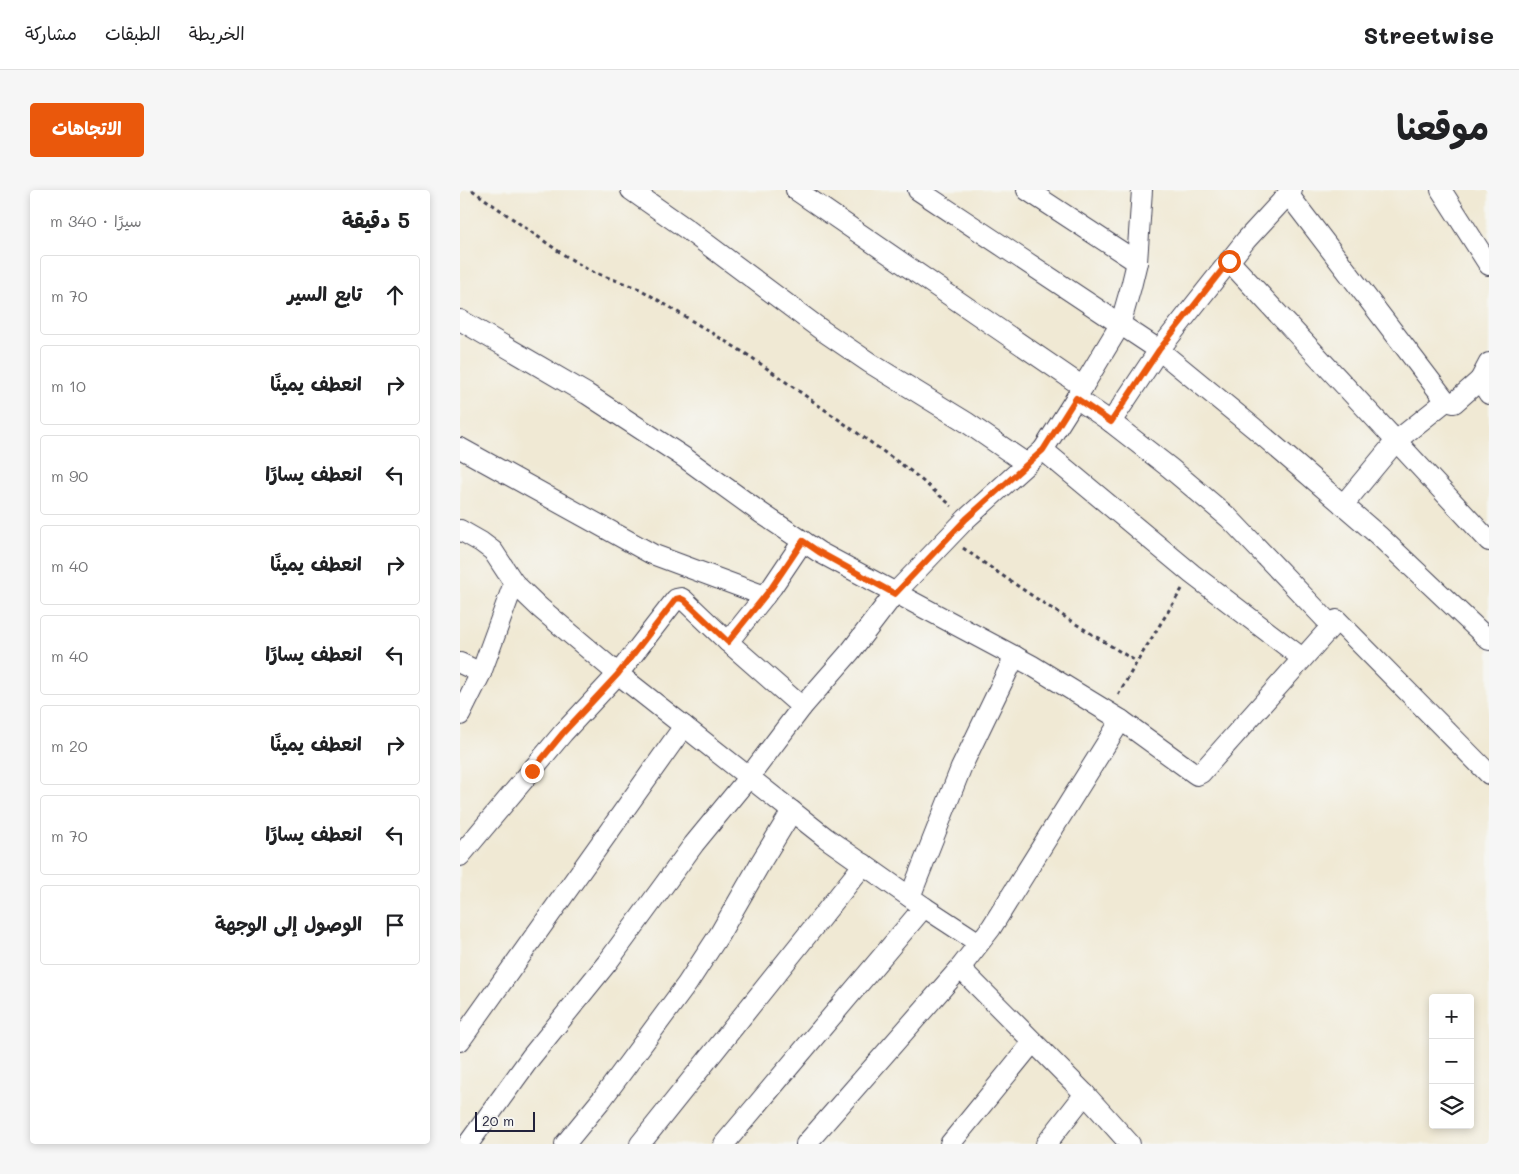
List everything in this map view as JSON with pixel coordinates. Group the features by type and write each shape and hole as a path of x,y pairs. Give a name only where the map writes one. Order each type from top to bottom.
{"street":[{"path":"631,190 710,246 823,331 870,363 966,422 1027,464"},
{"path":"796,190 1080,393 1111,422 1193,486 1229,518 1332,626"},
{"path":"918,190 1159,350 1254,428 1378,535 1489,640"},
{"path":"1026,190 1137,262"},
{"path":"468,1144 531,1057 613,955 694,844 749,777 802,707 850,652 895,594 966,519 1043,450 1080,393 1120,324 1137,262 1141,190"},
{"path":"1441,190 1489,265"},
{"path":"1111,422 1159,350 1262,220 1290,192 1446,400 1454,403 1486,379"},
{"path":"1229,261 1489,540"},
{"path":"460,320 587,394 685,458 761,514 819,552 1015,656 1114,716 1191,772 1201,773 1337,620 1489,774"},
{"path":"1343,505 1396,441 1446,400"},
{"path":"460,448 652,554 765,596"},
{"path":"1043,450 1192,574 1302,658"},
{"path":"460,530 492,551 514,582 540,608 618,674 826,838 979,943"},
{"path":"728,642 765,596 803,541"},
{"path":"460,715 481,673 514,582"},
{"path":"460,856 563,733 618,674 676,599 684,600 728,642 802,707"},
{"path":"724,1144 917,902 961,768 1015,656"},
{"path":"460,663 481,673"},
{"path":"806,1144 960,968 991,928 1114,716"},
{"path":"460,1041 684,726"},
{"path":"565,1144 602,1099 687,984 719,936 792,811"},
{"path":"640,1144 864,864"},
{"path":"960,968 1086,1094 1130,1144"},
{"path":"950,1144 1033,1042"},
{"path":"1046,1144 1086,1094"}],"path":[{"path":"472,190 561,253 590,271 640,289 751,357 912,472 966,519"},
{"path":"949,537 1036,599 1137,662"},
{"path":"1114,716 1137,662 1192,574"}],"route":[{"path":"532,771 563,733 618,674 676,599 684,600 728,642 772,587 803,541 819,552 895,594 966,519 1043,450 1076,398 1111,422 1159,350 1229,261"}]}
